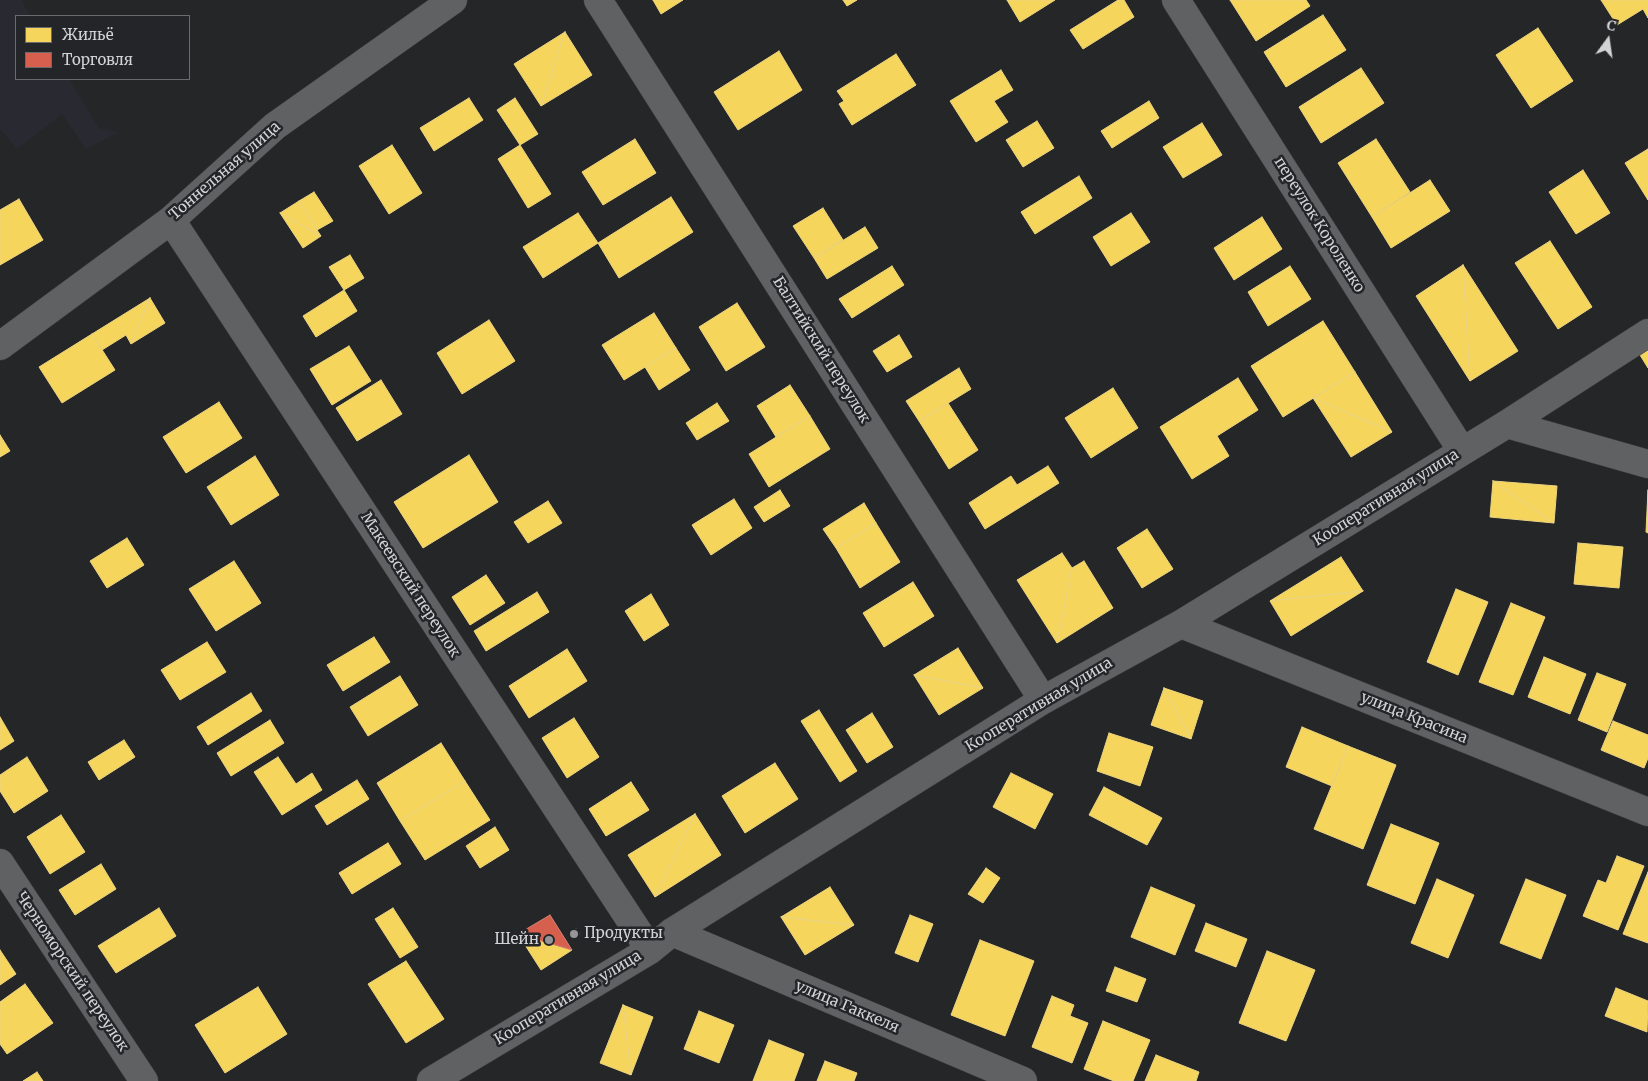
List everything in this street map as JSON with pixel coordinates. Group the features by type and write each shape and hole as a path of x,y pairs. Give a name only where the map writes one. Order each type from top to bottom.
{"street":[{"name":"Тоннельная улица","path":"0,346 170,220 275,126 453,0"},
{"name":"Балтийский переулок","path":"598,0 1043,700"},
{"name":"переулок Короленко","path":"1176,0 1462,451"},
{"name":"Макеевский переулок","path":"170,220 650,950"},
{"name":"Кооперативная улица","path":"431,1081 650,950 672,932 1043,700 1181,624 1507,424 1648,333"},
{"path":"1507,424 1648,464"},
{"name":"улица Красина","path":"1181,624 1648,812"},
{"name":"Черноморский переулок","path":"4,880 144,1081"},
{"name":"улица Гаккеля","path":"672,932 1023,1081"}],"shaded area":[{"path":"0,0 21,0 30,15 15,15 15,80 70,80 99,128 119,132 86,149 62,114 17,149 0,129"}],"building: Жильё":[{"path":"653,0 683,0 661,14"},
{"path":"843,0 857,0 847,6"},
{"path":"1007,0 1055,0 1020,22"},
{"path":"1118,0 1124,0 1134,17 1083,49 1070,30"},
{"path":"1230,0 1306,0 1310,6 1256,41"},
{"path":"1601,0 1648,0 1648,18 1643,9 1617,25"},
{"path":"1323,15 1346,50 1286,87 1264,52"},
{"path":"1538,28 1573,81 1531,108 1496,55"},
{"path":"565,32 592,75 541,106"},
{"path":"565,32 541,106 514,64"},
{"path":"779,51 802,90 738,130 714,92"},
{"path":"896,54 916,85 852,125 839,104 844,101 837,91"},
{"path":"1361,68 1384,103 1321,143 1299,107"},
{"path":"1001,70 1013,90 994,101 1008,122 976,142 950,101"},
{"path":"469,98 483,120 434,151 420,128"},
{"path":"515,98 538,134 520,145 497,110"},
{"path":"1149,101 1159,118 1112,148 1101,131"},
{"path":"1037,121 1054,148 1023,167 1006,140"},
{"path":"1202,123 1222,155 1183,178 1163,147"},
{"path":"635,139 656,173 603,205 582,172"},
{"path":"1376,139 1410,192 1372,217 1338,163"},
{"path":"392,145 422,193 389,214 359,166"},
{"path":"520,145 551,194 528,208 498,159"},
{"path":"1648,149 1648,200 1625,163"},
{"path":"1583,170 1610,213 1576,234 1549,192"},
{"path":"1079,176 1092,198 1035,234 1021,212"},
{"path":"1430,180 1450,211 1391,248 1372,217"},
{"path":"314,192 333,221 317,230 299,201"},
{"path":"671,197 693,232 619,278 598,243"},
{"path":"19,199 43,240 0,265 0,210"},
{"path":"299,201 317,230 321,236 280,213"},
{"path":"823,208 843,240 814,258 793,226"},
{"path":"280,213 321,236 303,248"},
{"path":"578,213 598,243 543,278 523,247"},
{"path":"1131,213 1150,242 1111,266 1093,237"},
{"path":"1262,217 1282,249 1234,280 1214,248"},
{"path":"865,227 878,248 827,279 814,258"},
{"path":"1550,241 1592,307 1558,329 1515,263"},
{"path":"350,255 364,278 344,290 329,267"},
{"path":"1463,265 1470,381 1416,296"},
{"path":"1463,265 1518,351 1470,381"},
{"path":"892,266 904,285 852,318 839,299"},
{"path":"1290,266 1311,299 1268,326 1248,292"},
{"path":"344,290 357,311 316,337 303,316"},
{"path":"150,298 165,323 131,344"},
{"path":"150,298 131,344 126,335 102,350 92,334"},
{"path":"737,303 765,347 726,371 699,327"},
{"path":"654,313 676,348 624,380 602,345"},
{"path":"489,320 515,361 462,394 437,353"},
{"path":"1323,321 1355,372 1283,417 1251,366"},
{"path":"92,334 115,370 62,403 39,367"},
{"path":"899,335 912,357 887,372 873,351"},
{"path":"349,346 371,381 332,405 310,369"},
{"path":"676,348 690,370 659,390 645,367"},
{"path":"1648,350 1648,368 1640,355"},
{"path":"959,368 971,389 919,421 906,401"},
{"path":"1355,372 1392,432 1313,398"},
{"path":"1238,378 1258,410 1217,436 1229,456 1192,479 1160,427"},
{"path":"381,380 402,414 357,441 336,408"},
{"path":"790,385 810,416 776,437 757,406"},
{"path":"1113,388 1138,428 1091,458 1065,418"},
{"path":"1313,398 1392,432 1351,457"},
{"path":"219,402 242,438 186,473 163,437"},
{"path":"717,403 729,421 697,440 686,423"},
{"path":"948,403 978,450 949,469 919,421"},
{"path":"810,416 830,449 769,487 749,454"},
{"path":"0,435 10,451 0,457"},
{"path":"469,455 498,502 423,548 394,502"},
{"path":"255,456 279,495 231,525 207,487"},
{"path":"1048,466 1059,483 985,529 969,503 1011,476 1017,485"},
{"path":"1493,481 1557,486 1554,523"},
{"path":"1493,481 1554,523 1490,517"},
{"path":"780,490 790,506 764,522 754,507"},
{"path":"1648,490 1648,533 1646,532"},
{"path":"734,499 752,528 711,555 692,525"},
{"path":"548,501 562,523 528,543 514,522"},
{"path":"864,503 876,523 836,548 823,529"},
{"path":"876,523 900,562 860,588 836,548"},
{"path":"1147,529 1173,569 1142,588 1117,548"},
{"path":"127,538 144,565 107,588 90,561"},
{"path":"1578,543 1623,547 1619,588 1574,584"},
{"path":"1062,553 1072,568 1057,643 1017,580"},
{"path":"1341,557 1363,591 1270,601"},
{"path":"234,561 261,603 216,631 189,589"},
{"path":"1084,561 1113,608 1057,643 1072,568"},
{"path":"486,575 505,603 470,625 452,597"},
{"path":"913,582 934,616 884,647 863,613"},
{"path":"1456,589 1488,602 1458,675 1427,662"},
{"path":"1363,591 1291,636 1270,601"},
{"path":"537,592 549,612 486,651 474,631"},
{"path":"651,594 669,625 644,641 625,611"},
{"path":"1511,603 1545,617 1513,695 1479,682"},
{"path":"374,637 390,662 343,691 327,665"},
{"path":"207,642 226,672 180,700 161,670"},
{"path":"958,648 983,688 914,675"},
{"path":"567,649 587,681 529,718 509,686"},
{"path":"1544,657 1586,674 1570,714 1528,697"},
{"path":"1597,673 1626,684 1607,732 1578,720"},
{"path":"914,675 983,688 939,715"},
{"path":"400,676 418,705 368,736 350,707"},
{"path":"1164,688 1203,701 1191,739"},
{"path":"1164,688 1191,739 1151,725"},
{"path":"251,693 262,711 208,745 197,727"},
{"path":"819,710 857,771 840,782 801,721"},
{"path":"872,713 893,747 867,763 846,730"},
{"path":"0,717 14,741 0,750"},
{"path":"574,718 599,757 567,778 542,738"},
{"path":"270,720 284,743 231,776 217,753"},
{"path":"1613,721 1648,735 1648,758 1644,768 1601,750"},
{"path":"1302,727 1348,746 1332,786 1286,767"},
{"path":"1109,733 1153,747 1140,786 1097,771"},
{"path":"124,740 135,757 99,780 88,762"},
{"path":"441,743 465,781 400,821 377,783"},
{"path":"1348,746 1396,765 1363,849 1314,829"},
{"path":"27,757 48,791 14,813 0,791 0,775"},
{"path":"278,757 296,784 312,773 322,790 282,815 254,772"},
{"path":"775,763 798,799 745,833 722,796"},
{"path":"1011,773 1053,794 1035,829 993,807"},
{"path":"357,780 369,799 327,825 315,806"},
{"path":"465,781 490,820 425,860 400,821"},
{"path":"631,782 649,810 606,836 589,809"},
{"path":"1104,787 1162,818 1147,845 1089,815"},
{"path":"695,814 655,897 628,855"},
{"path":"695,814 721,855 655,897"},
{"path":"61,815 85,852 50,874 27,837"},
{"path":"1391,824 1439,843 1415,904 1367,885"},
{"path":"495,827 509,850 480,868 466,846"},
{"path":"388,843 401,864 352,894 339,873"},
{"path":"1617,856 1644,866 1618,930 1583,916 1598,880 1606,883"},
{"path":"101,864 116,889 75,915 59,890"},
{"path":"986,868 1000,878 983,903 968,894"},
{"path":"1648,872 1648,943 1623,934"},
{"path":"1437,879 1474,895 1448,958 1411,943"},
{"path":"1526,879 1566,895 1541,959 1500,943"},
{"path":"830,887 854,925 781,917"},
{"path":"1151,887 1195,905 1175,955 1131,937"},
{"path":"159,908 176,936 116,973 98,946"},
{"path":"393,908 418,947 400,958 375,919"},
{"path":"910,915 933,924 918,962 895,953"},
{"path":"781,917 854,925 805,955"},
{"path":"1206,923 1247,939 1236,967 1195,951"},
{"path":"518,934 572,950 541,970"},
{"path":"980,940 1034,961 1005,1036 951,1015"},
{"path":"0,950 16,974 0,985"},
{"path":"1267,951 1315,970 1286,1041 1239,1023"},
{"path":"406,961 444,1019 406,1043 368,984"},
{"path":"1115,967 1146,979 1137,1002 1106,991"},
{"path":"25,984 53,1023 7,1054 0,1044 0,1002"},
{"path":"258,987 287,1034 225,1073 195,1025"},
{"path":"1616,988 1648,1001 1647,1032 1605,1016"},
{"path":"1052,996 1074,1005 1070,1016 1088,1023 1072,1063 1032,1047"},
{"path":"623,1005 631,1075 600,1063"},
{"path":"623,1005 653,1017 631,1075"},
{"path":"699,1011 734,1025 719,1063 684,1049"},
{"path":"1103,1021 1150,1040 1133,1081 1114,1081 1084,1069"},
{"path":"769,1040 804,1054 794,1081 753,1081"},
{"path":"1156,1055 1199,1072 1196,1081 1145,1081"},
{"path":"825,1061 857,1073 854,1081 817,1081"},
{"path":"37,1072 43,1081 23,1081"}],"building: Торговля":[{"path":"550,915 572,950 518,934"},
{"name":"Продукты","path":"576,929 580,934 573,939 569,933"}],"place":[{"name":"Продукты","path":"574,934"},
{"name":"Шейн","path":"549,940"}]}
